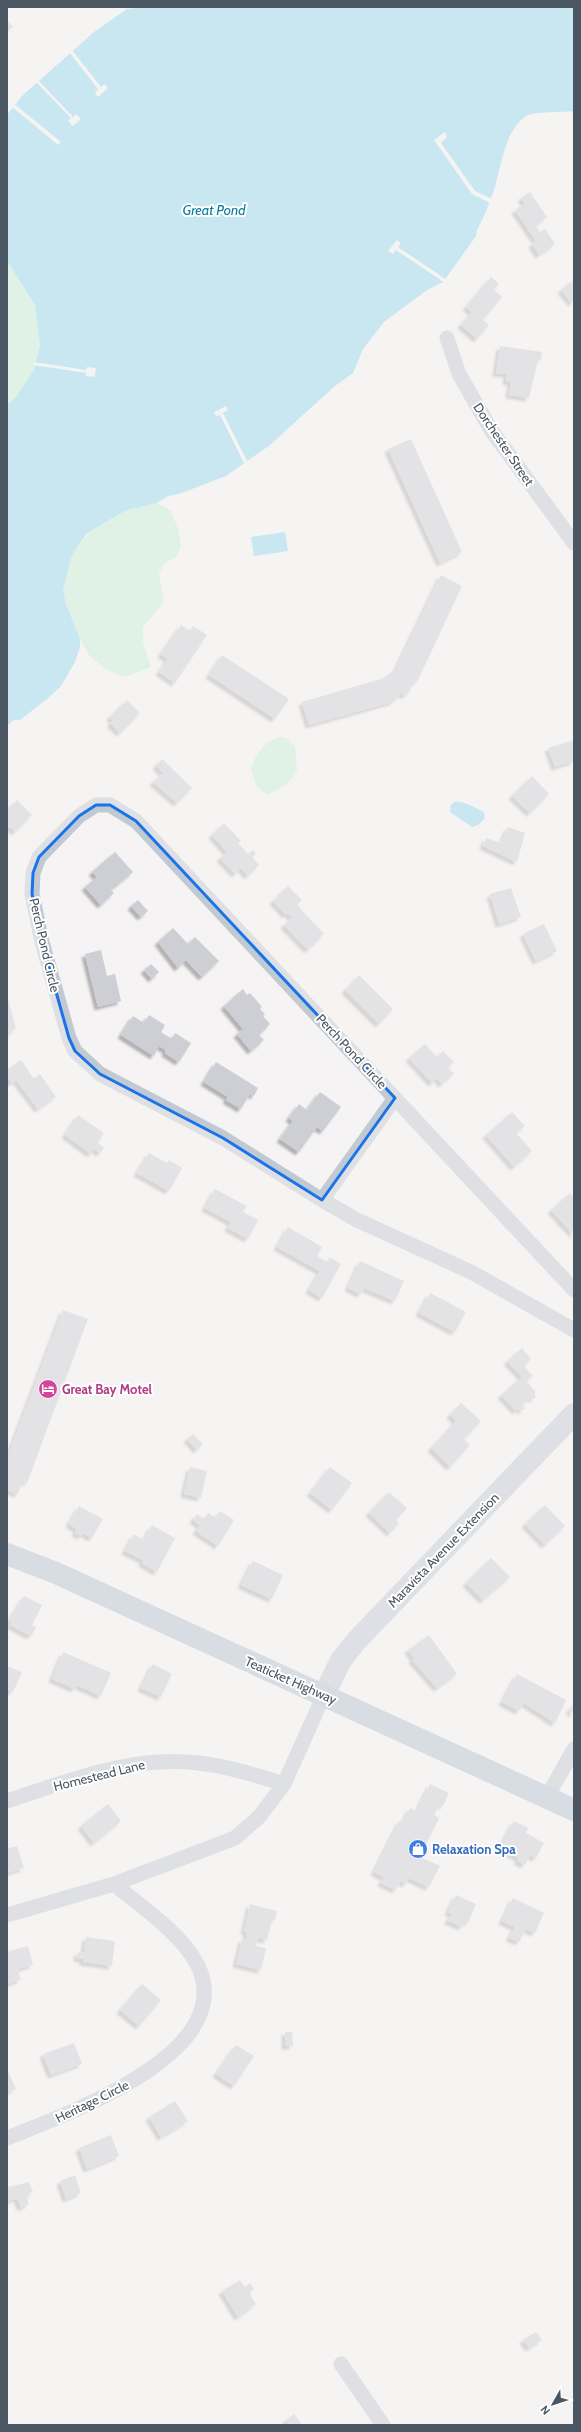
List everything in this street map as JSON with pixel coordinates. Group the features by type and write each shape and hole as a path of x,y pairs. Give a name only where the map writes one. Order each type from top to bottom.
{"main road":[{"name":"Maravista Avenue Extension","path":"324,1695 335,1670 348,1649 574,1414"},
{"name":"Teaticket Highway","path":"7,1554 56,1573 574,1810"}],"street":[{"name":"Dorchester Street","path":"447,338 460,374 491,430 574,543"},
{"name":"Perch Pond Circle","path":"574,1290 139,825 120,809 110,805 96,805 79,816 39,857 33,873 32,894 42,942 69,1038 75,1050 100,1074 223,1138 322,1200 357,1220 471,1272 574,1330"},
{"name":"Perch Pond Circle","path":"322,1200 395,1098"},
{"path":"7,1915 114,1884 235,1838 259,1817 284,1784 324,1695"},
{"path":"547,1798 574,1749"},
{"name":"Homestead Lane","path":"7,1801 120,1767 154,1762 191,1762 214,1766 284,1784"},
{"name":"Heritage Circle","path":"7,2138 106,2097 137,2078 177,2045 198,2018 204,1992 202,1977 197,1964 175,1936 114,1884"},
{"path":"341,2364 383,2425"}],"highlighted area":[{"path":"96,805 110,805 136,821 395,1098 322,1200 223,1138 100,1074 75,1051 69,1038 42,942 32,894 33,873 39,857 79,816"}],"green space":[{"path":"7,261 35,305 40,346 34,370 15,398 7,405"},
{"path":"157,503 171,511 178,529 181,546 177,556 165,563 159,573 164,602 143,627 143,642 151,667 125,677 105,669 89,655 80,639 66,604 63,590 64,581 72,555 92,528 104,524 127,510"},
{"path":"279,737 286,738 295,746 297,770 285,785 267,794 257,787 251,769 252,764 257,754 265,745"}],"water":[{"name":"Great Pond","path":"147,7 574,7 574,111 531,114 520,121 508,139 493,193 477,230 476,236 443,282 427,290 384,322 363,349 353,373 335,386 270,445 226,476 179,494 168,496 157,503 127,510 87,533 72,555 63,590 66,604 80,639 80,647 75,662 61,686 20,720 14,720 7,726 7,405 15,398 34,370 40,346 35,305 7,261 7,115 22,96 94,32 127,9"},
{"path":"285,532 288,551 254,556 251,537"},
{"path":"454,802 466,803 484,812 485,818 478,825 472,827 450,812 451,805"}],"pier":[{"path":"72,50 101,87 105,84 108,88 98,97 95,93 98,89 69,52"},
{"path":"38,80 73,117 76,114 81,119 73,126 68,121 71,118 35,81"},
{"path":"12,102 61,142 58,145 11,106"},
{"path":"445,132 447,137 441,143 475,191 492,199 490,203 472,194 434,140"},
{"path":"397,240 401,243 398,247 447,280 445,283 396,250 393,254 388,251"},
{"path":"34,362 86,370 87,367 96,368 95,377 86,376 86,373 33,365"},
{"path":"226,406 228,410 223,413 248,463 245,465 220,415 216,416 214,412"}],"building":[{"path":"7,20 13,27 7,32"},
{"path":"530,192 547,217 535,225 540,232 545,229 555,244 539,255 532,244 536,241 515,210 525,204 521,198"},
{"path":"491,277 499,284 494,290 502,297 483,320 489,325 477,339 461,325 472,312 466,307"},
{"path":"573,280 574,301 572,303 561,290"},
{"path":"500,346 542,352 541,360 538,360 529,398 509,395 511,382 506,381 507,374 496,373"},
{"path":"411,439 462,552 440,563 388,449"},
{"path":"441,575 462,586 418,680 409,688 411,690 404,696 402,693 392,702 309,725 302,702 384,678 396,669"},
{"path":"181,625 190,631 193,626 207,635 175,683 159,672 168,659 161,654"},
{"path":"222,655 289,699 275,719 209,675"},
{"path":"127,700 140,713 120,733 110,723 113,721 110,717"},
{"path":"574,740 574,761 555,767 548,748"},
{"path":"162,759 192,788 177,803 153,782 163,773 156,766"},
{"path":"532,776 549,794 530,813 512,796"},
{"path":"17,800 32,815 15,832 10,827 7,829 7,810"},
{"path":"224,823 241,841 238,843 248,854 253,850 256,854 252,857 259,865 248,876 241,868 235,874 220,858 227,852 212,835"},
{"path":"508,827 525,833 517,862 483,846 486,838 501,843"},
{"path":"115,852 133,872 111,890 114,893 101,905 85,887 97,877 92,872"},
{"path":"288,886 302,900 297,905 324,934 308,950 284,925 292,918 288,913 286,915 273,901"},
{"path":"511,888 521,917 499,924 490,894"},
{"path":"138,900 148,911 141,917 131,906"},
{"path":"544,924 557,951 536,961 523,934"},
{"path":"173,928 188,944 195,937 219,961 202,977 186,960 178,968 158,942"},
{"path":"101,950 107,976 115,974 121,1001 98,1007 85,954"},
{"path":"151,964 159,972 152,979 144,970"},
{"path":"359,975 393,1009 379,1024 345,990"},
{"path":"243,989 247,995 250,993 262,1007 260,1009 265,1014 263,1016 270,1024 259,1035 264,1040 251,1051 237,1034 243,1029 224,1006"},
{"path":"7,995 16,1029 10,1031 11,1035 7,1036"},
{"path":"149,1015 165,1025 161,1032 172,1039 175,1033 191,1043 179,1062 165,1053 166,1050 159,1046 154,1056 121,1035 133,1016 144,1023"},
{"path":"425,1044 437,1057 443,1051 454,1062 448,1067 454,1074 442,1084 437,1078 432,1083 409,1058"},
{"path":"21,1060 34,1079 40,1074 56,1097 38,1109 16,1080 12,1083 7,1076 7,1070"},
{"path":"216,1062 258,1088 254,1096 250,1094 241,1109 226,1100 228,1097 204,1082"},
{"path":"320,1092 341,1107 323,1131 317,1127 299,1152 280,1139 293,1121 289,1118 299,1104 307,1110"},
{"path":"512,1112 525,1126 516,1133 532,1151 514,1167 486,1135"},
{"path":"78,1115 104,1133 98,1143 104,1148 100,1153 94,1149 91,1154 65,1135"},
{"path":"149,1153 167,1163 169,1160 182,1168 169,1191 137,1173"},
{"path":"215,1189 247,1206 243,1212 258,1220 248,1239 228,1228 231,1222 205,1208"},
{"path":"570,1193 574,1198 574,1235 551,1210"},
{"path":"288,1227 322,1247 317,1256 327,1262 330,1257 341,1264 322,1298 309,1290 320,1271 277,1247"},
{"path":"360,1261 404,1281 395,1301 364,1288 361,1294 348,1288"},
{"path":"430,1293 466,1312 455,1332 419,1313"},
{"name":"Great Bay Motel","path":"63,1310 88,1319 27,1483 23,1481 18,1494 7,1490 7,1459"},
{"path":"522,1348 531,1359 524,1366 533,1376 526,1381 536,1392 534,1394 536,1397 533,1399 531,1397 522,1405 525,1408 521,1411 519,1408 516,1411 501,1395 522,1377 507,1361"},
{"path":"461,1403 481,1421 464,1439 470,1445 450,1467 431,1448 456,1421 450,1415"},
{"path":"193,1434 203,1444 197,1450 187,1439"},
{"path":"190,1467 207,1471 201,1498 184,1494"},
{"path":"330,1467 352,1483 332,1510 310,1493"},
{"path":"389,1492 407,1508 396,1520 399,1523 390,1533 369,1513"},
{"path":"545,1505 565,1526 545,1545 525,1524"},
{"path":"79,1506 103,1519 92,1538 83,1533 81,1536 75,1533 77,1529 69,1524"},
{"path":"220,1511 234,1520 218,1546 196,1531 200,1525 193,1520 197,1514 204,1519 208,1513 216,1518"},
{"path":"152,1525 175,1538 157,1572 142,1563 143,1560 125,1551 134,1534 144,1540"},
{"path":"491,1558 510,1577 483,1600 466,1583"},
{"path":"253,1561 283,1575 272,1599 241,1585"},
{"path":"24,1596 42,1605 32,1625 36,1627 31,1636 10,1625 12,1621 10,1620"},
{"path":"429,1635 457,1674 437,1688 412,1660 414,1658 408,1650"},
{"path":"63,1652 111,1673 101,1696 77,1685 75,1689 52,1679"},
{"path":"153,1664 172,1674 161,1697 141,1688"},
{"path":"7,1666 22,1672 13,1692 7,1690"},
{"path":"517,1674 566,1700 555,1723 524,1703 519,1711 502,1702"},
{"path":"574,1703 574,1714 569,1711"},
{"path":"430,1784 449,1793 443,1806 440,1804 434,1815 439,1818 420,1857 440,1866 429,1887 409,1878 406,1884 400,1881 396,1890 381,1883 384,1877 374,1872 400,1820 403,1822 410,1808 417,1811"},
{"path":"108,1804 121,1821 94,1843 81,1826"},
{"path":"514,1821 528,1828 526,1833 544,1843 536,1858 530,1855 525,1865 517,1861 519,1858 500,1848"},
{"path":"17,1846 24,1868 7,1873 7,1849"},
{"path":"456,1895 476,1904 468,1923 465,1922 462,1927 448,1921 452,1914 448,1912"},
{"path":"513,1898 544,1913 535,1933 526,1929 519,1942 509,1938 515,1927 502,1921"},
{"path":"250,1904 277,1911 275,1920 272,1920 267,1940 258,1938 256,1946 266,1948 261,1970 236,1964 242,1939 246,1939 247,1932 244,1931"},
{"path":"86,1937 115,1941 112,1966 83,1962 83,1959 77,1958 78,1952 84,1953"},
{"path":"28,1946 33,1965 18,1969 21,1980 7,1984 7,1952"},
{"path":"142,1984 161,2000 139,2026 120,2010"},
{"path":"285,2032 292,2032 293,2046 285,2046"},
{"path":"74,2043 82,2064 51,2075 43,2054"},
{"path":"236,2045 254,2056 234,2086 216,2074"},
{"path":"7,2069 16,2089 7,2093"},
{"path":"175,2101 188,2121 161,2137 149,2117"},
{"path":"111,2135 119,2156 87,2169 79,2148"},
{"path":"75,2175 81,2193 66,2199 60,2181"},
{"path":"7,2182 9,2187 29,2182 33,2192 26,2195 29,2204 21,2208 17,2198 7,2202"},
{"path":"240,2280 245,2287 250,2283 254,2289 249,2293 256,2304 238,2317 222,2291"},
{"path":"536,2332 542,2340 529,2348 523,2340"},
{"path":"294,2414 301,2423 298,2425 289,2425 286,2420"}],"place":[{"name":"Great Bay Motel","path":"48,1389"},
{"name":"Relaxation Spa","path":"418,1849"}]}
